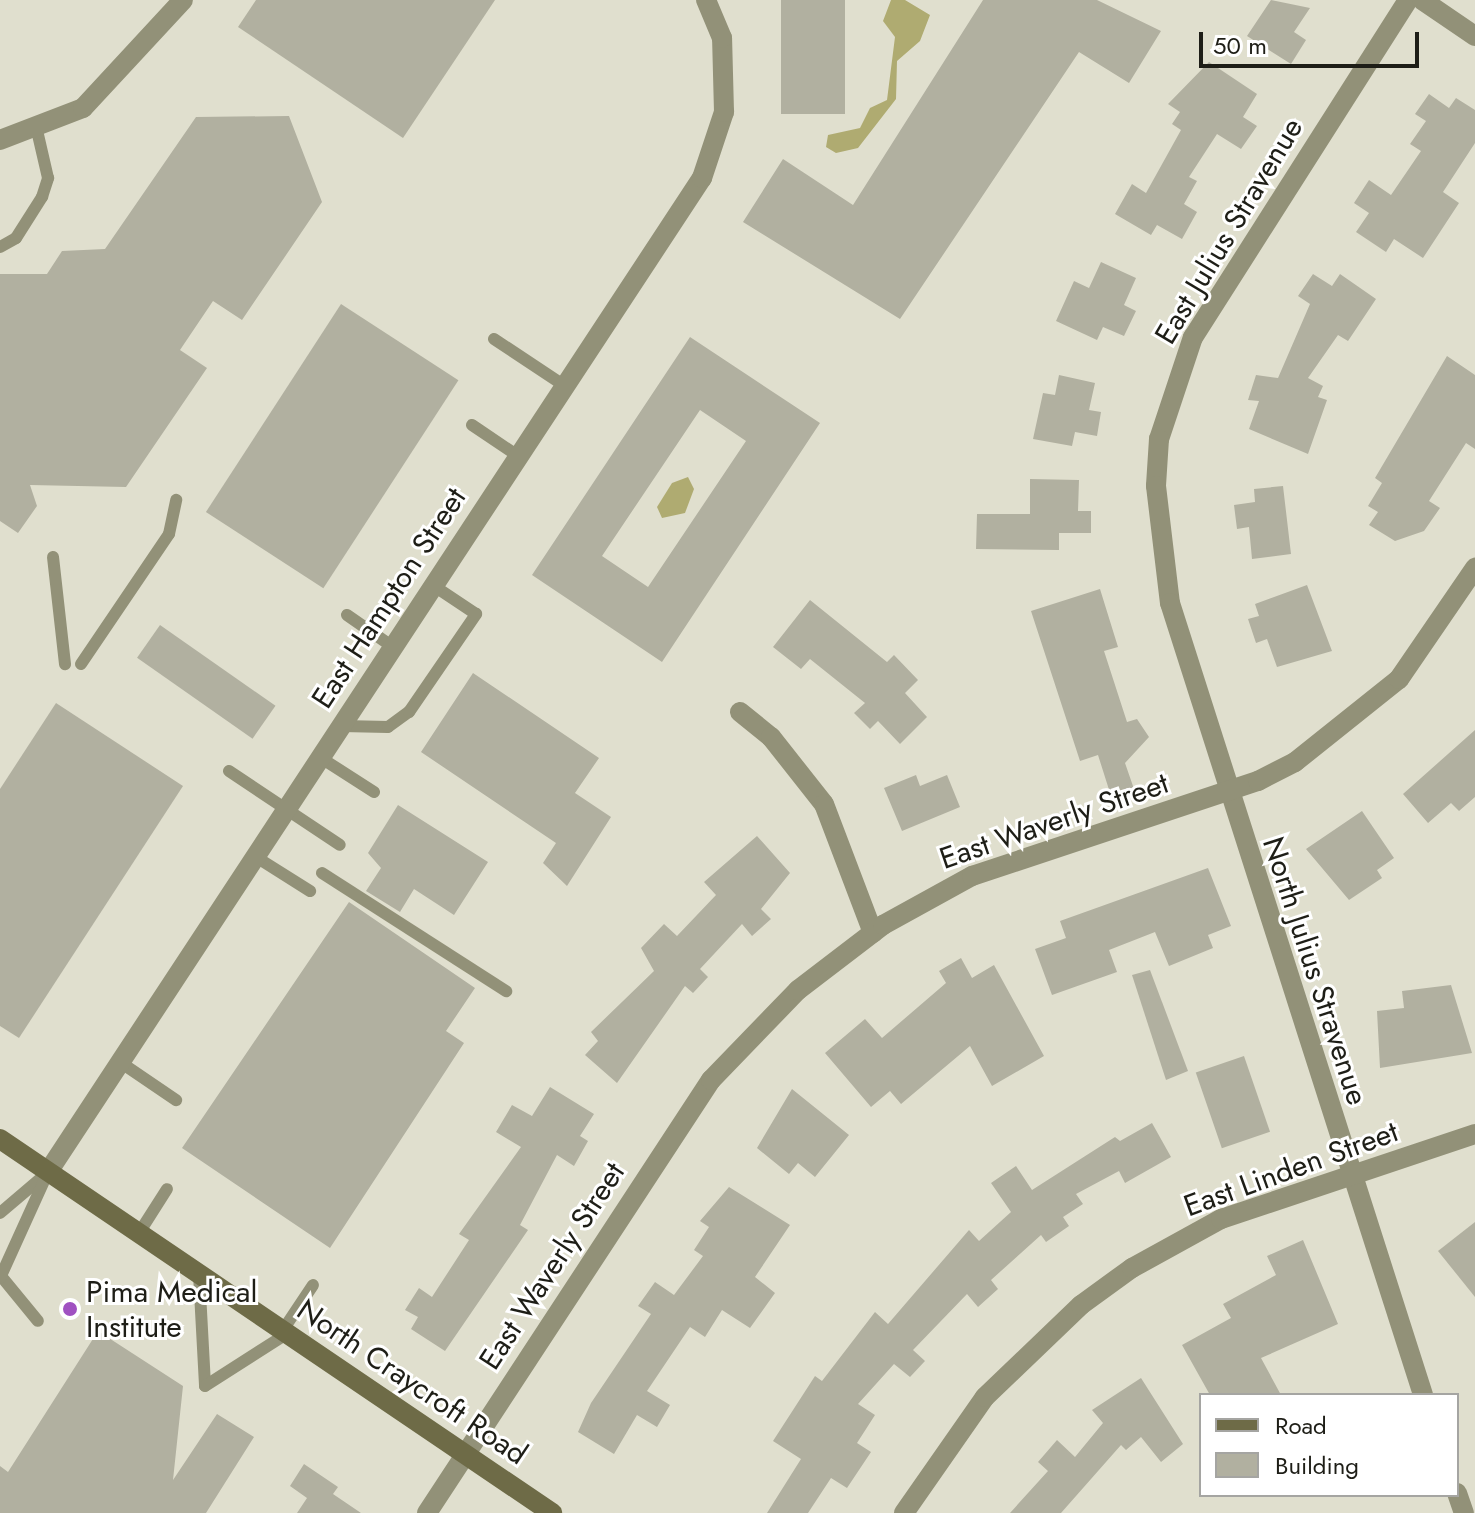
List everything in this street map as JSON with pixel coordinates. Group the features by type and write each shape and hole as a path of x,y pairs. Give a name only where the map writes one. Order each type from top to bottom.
{"main road":[{"name":"North Craycroft Road","path":"0,1139 552,1513"}],"street":[{"path":"0,140 83,108 183,0"},
{"name":"East Hampton Street","path":"48,1172 702,178 724,112 722,38 706,0"},
{"name":"East Julius Stravenue","path":"1227,792 1170,603 1156,486 1159,439 1193,337 1408,0"},
{"path":"1422,0 1475,36"},
{"name":"East Waverly Street","path":"427,1513 711,1080 798,990 873,933 972,876 1227,792 1295,762 1368,710 1399,679 1475,568"},
{"path":"740,712 771,737 824,804 873,933"},
{"name":"North Julius Stravenue","path":"1227,792 1349,1176 1422,1393"},
{"name":"East Linden Street","path":"904,1513 985,1397 1081,1305 1221,1219 1475,1134"}],"lane":[{"path":"0,247 16,238 42,197 48,178 36,126"},
{"path":"494,339 565,386"},
{"path":"472,425 518,456"},
{"path":"81,664 169,534 176,500"},
{"path":"53,557 65,664"},
{"path":"342,726 388,727 409,712 476,614 434,586"},
{"path":"347,615 393,647"},
{"path":"321,758 374,792"},
{"path":"229,771 340,845"},
{"path":"256,857 310,891"},
{"path":"322,873 506,991"},
{"path":"120,1062 176,1100"},
{"path":"0,1213 48,1172"},
{"path":"38,1321 0,1277 48,1172"},
{"path":"139,1233 167,1189"},
{"path":"199,1274 205,1386 285,1331 313,1285"}],"shaded area":[{"path":"891,0 905,0 930,15 920,41 897,61 896,99 858,148 836,153 826,147 828,135 860,128 870,108 887,100 895,37 883,21"},
{"path":"688,477 694,489 685,513 662,518 657,507 672,483"}],"building":[{"path":"256,0 495,0 403,138 238,27"},
{"path":"781,0 845,0 845,114 781,114"},
{"path":"983,0 1097,0 1161,31 1129,83 1079,52 900,319 743,222 783,159 853,205"},
{"path":"1271,0 1310,8 1294,32 1306,40 1291,64 1247,36"},
{"path":"1209,62 1257,94 1243,117 1257,126 1241,149 1217,134 1189,177 1197,181 1184,204 1197,212 1182,239 1157,225 1151,235 1115,214 1132,184 1146,193 1181,130 1172,124 1180,112 1168,104"},
{"path":"1429,94 1449,108 1456,98 1475,110 1475,143 1443,192 1459,203 1423,258 1394,239 1386,252 1356,232 1369,213 1354,203 1369,180 1391,195 1421,151 1410,144 1426,121 1415,114"},
{"path":"289,116 322,202 242,320 213,301 180,350 207,368 126,487 30,485 37,506 18,533 0,521 0,274 47,274 62,251 105,249 196,117"},
{"path":"1101,262 1136,278 1124,305 1136,311 1124,336 1103,327 1097,340 1056,321 1074,281 1089,288"},
{"path":"1313,274 1332,286 1340,274 1376,299 1348,341 1338,335 1308,378 1323,386 1318,397 1327,400 1308,454 1249,429 1259,401 1248,400 1256,375 1278,378 1310,304 1298,296"},
{"path":"341,304 458,380 323,588 206,512"},
{"path":"690,337 820,423 662,662 532,575","holes":["700,410 746,441 648,587 602,556"]},
{"path":"1447,356 1475,375 1475,449 1466,443 1429,501 1440,508 1424,531 1395,541 1369,525 1378,512 1368,506 1382,483 1375,478"},
{"path":"1059,375 1095,383 1089,410 1101,412 1097,436 1075,432 1072,446 1033,439 1043,393 1055,395"},
{"path":"1030,479 1079,480 1078,511 1091,511 1091,533 1059,533 1059,550 976,549 977,514 1030,514"},
{"path":"1283,486 1291,554 1252,559 1249,527 1237,529 1234,505 1255,502 1254,489"},
{"path":"1307,585 1332,651 1277,667 1267,639 1256,643 1248,619 1259,616 1255,604"},
{"path":"1100,589 1118,647 1104,651 1127,722 1137,719 1149,737 1125,763 1134,789 1111,796 1098,755 1080,761 1031,611"},
{"path":"810,600 887,662 894,655 918,680 905,693 927,717 900,744 878,721 870,729 854,713 865,703 810,659 801,669 773,647"},
{"path":"160,625 276,706 253,739 137,658"},
{"path":"473,673 599,758 575,793 611,817 567,886 543,863 556,843 421,752"},
{"path":"56,703 183,786 19,1038 0,1026 0,789"},
{"path":"1475,730 1475,797 1459,811 1451,803 1428,823 1403,794"},
{"path":"916,775 920,786 947,775 960,807 902,831 884,788"},
{"path":"398,805 488,862 454,915 414,889 400,912 366,891 381,868 368,853"},
{"path":"1362,811 1394,858 1377,870 1382,878 1349,900 1306,849"},
{"path":"757,836 790,873 761,909 771,919 752,936 742,924 700,969 708,977 693,993 685,986 617,1083 585,1055 598,1041 591,1032 654,971 641,948 664,924 677,936 716,895 704,882"},
{"path":"1208,868 1231,926 1208,935 1213,948 1169,966 1155,932 1109,950 1117,972 1052,995 1035,949 1066,938 1060,921"},
{"path":"349,902 475,988 446,1031 464,1043 330,1248 182,1148"},
{"path":"961,958 972,978 994,965 1044,1056 992,1086 970,1046 901,1104 890,1091 871,1107 825,1053 865,1019 882,1038 946,983 939,971"},
{"path":"1150,970 1188,1071 1166,1080 1132,975"},
{"path":"1451,985 1472,1053 1380,1068 1377,1011 1404,1008 1402,991"},
{"path":"1244,1056 1270,1132 1222,1148 1196,1073"},
{"path":"550,1087 594,1114 580,1136 588,1141 574,1166 557,1155 520,1225 528,1230 445,1351 411,1329 418,1317 405,1310 419,1288 432,1297 469,1240 459,1234 521,1147 496,1132 512,1105 532,1116"},
{"path":"792,1089 849,1135 815,1177 798,1163 789,1174 757,1148"},
{"path":"1152,1123 1171,1157 1125,1183 1119,1171 1076,1194 1083,1204 1063,1217 1069,1226 1046,1242 1041,1235 991,1280 998,1289 978,1307 967,1294 913,1350 925,1361 910,1377 894,1364 858,1404 875,1415 857,1443 871,1452 847,1488 831,1478 808,1513 767,1513 801,1459 773,1441 815,1376 822,1381 875,1312 888,1324 969,1230 979,1241 1011,1212 991,1183 1016,1166 1032,1190 1115,1137 1120,1141"},
{"path":"729,1187 790,1225 755,1277 775,1293 750,1328 722,1310 705,1337 690,1327 647,1391 670,1405 657,1427 637,1415 614,1454 578,1432 591,1403 651,1314 638,1306 655,1282 674,1295 703,1256 694,1250 709,1227 700,1221"},
{"path":"1475,1222 1475,1297 1438,1251"},
{"path":"1303,1240 1338,1324 1261,1358 1280,1393 1209,1393 1182,1345 1231,1318 1223,1304 1276,1275 1267,1256"},
{"path":"98,1331 183,1386 173,1480 217,1414 254,1437 206,1513 0,1513 0,1466 8,1472"},
{"path":"1141,1378 1183,1444 1161,1462 1141,1437 1126,1450 1121,1445 1061,1513 1010,1513 1048,1471 1038,1462 1057,1440 1075,1457 1103,1423 1092,1410"},
{"path":"304,1464 338,1487 333,1494 361,1513 297,1513 307,1498 290,1486"}],"place":[{"name":"Pima Medical Institute","path":"70,1309"}]}
